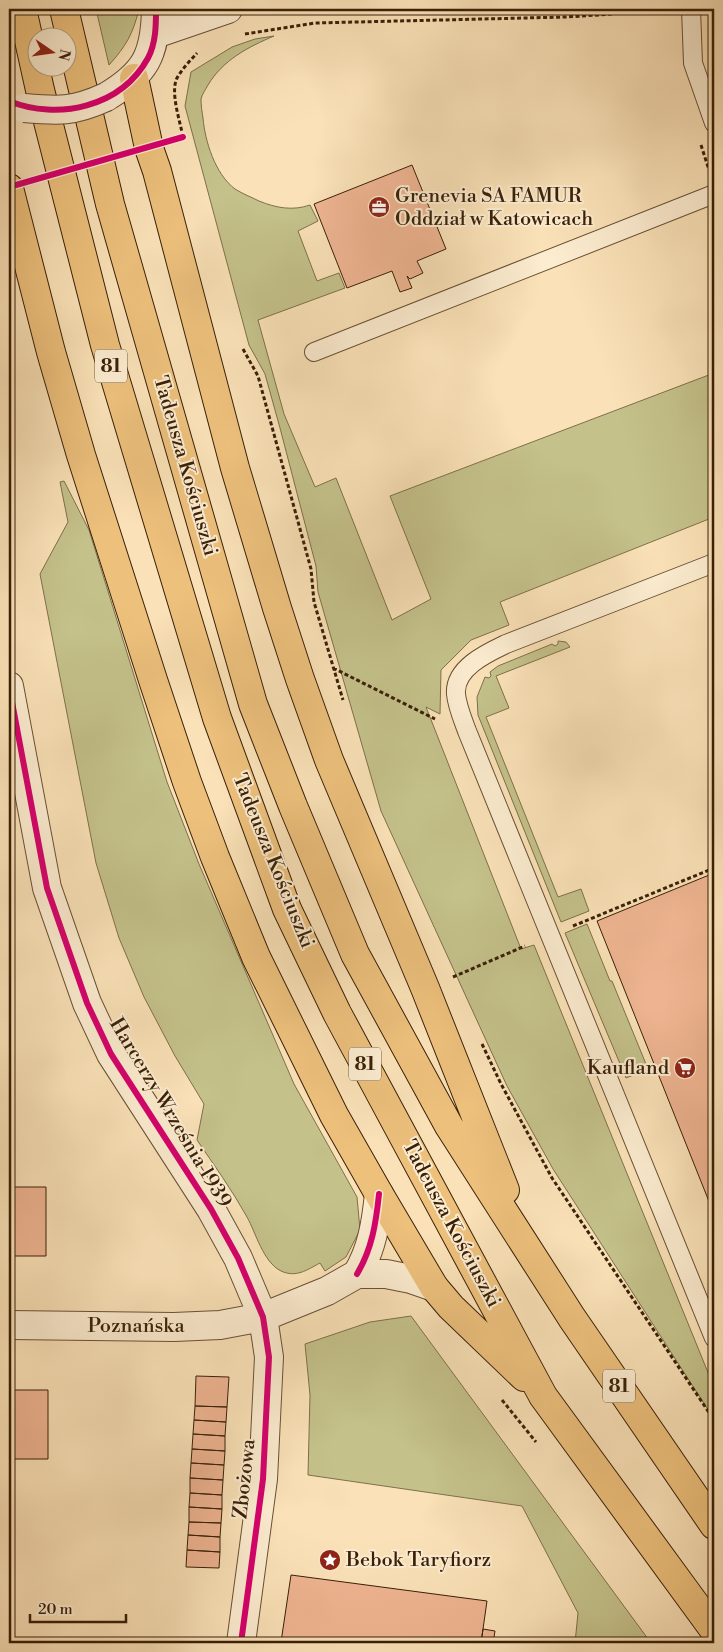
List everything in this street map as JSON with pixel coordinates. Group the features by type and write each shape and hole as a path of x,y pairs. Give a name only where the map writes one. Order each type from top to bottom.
{"main road":[{"name":"Tadeusza Kościuszki","path":"22,9 40,90 105,345 217,718 287,910 338,1013 543,1396 714,1630"},
{"name":"Tadeusza Kościuszki","path":"64,9 116,223 245,676 265,734 355,954 449,1126 572,1318 714,1525"},
{"path":"134,78 149,148 157,171 236,468 294,661 329,760 426,988 526,1245"},
{"path":"9,188 49,344 81,455 187,782 215,858 256,957 334,1115 378,1194 434,1287 543,1396"}],"street":[{"path":"17,105 56,111 81,108 106,97 134,78 149,57 156,22 228,9"},
{"name":"Harcerzy Września 1939","path":"9,686 47,888 87,1003 111,1054 211,1209 238,1258 263,1318"},
{"path":"263,1318 327,1291 357,1274 365,1261 372,1242 376,1226 378,1194"},
{"path":"357,1274 386,1274 411,1279 434,1287"},
{"name":"Poznańska","path":"9,1325 174,1327 220,1325 263,1318"},
{"name":"Zbożowa","path":"241,1643 263,1478 269,1356 263,1318"}],"lane":[{"path":"691,9 693,63 714,123"},
{"path":"314,352 714,194"},
{"path":"714,563 498,648 476,659 461,675 456,693 467,731 714,1338"}],"path":[{"path":"237,36 315,22 566,17 614,14"},
{"path":"184,136 175,101 176,80 201,49"},
{"path":"243,349 258,376 311,569 314,602 344,705"},
{"path":"449,968 453,977 525,946"},
{"path":"481,1040 500,1084 552,1178 714,1420"},
{"path":"498,1396 542,1450"}],"shaded area":[{"path":"96,9 139,9 128,39 109,65"},
{"path":"274,36 237,55 214,76 201,99 206,137 212,156 222,175 235,189 259,201 278,207 297,208 310,205 318,221 298,231 317,281 339,273 345,288 258,320 284,414 315,487 336,478 392,620 431,599 390,496 714,373 714,517 500,602 509,625 471,640 441,670 440,714 426,707 521,949 534,945 709,1375 714,1379 714,1419 553,1169 507,1086 381,811 318,592 316,566 265,374 249,345 185,106 191,72 232,47 255,39"},
{"path":"64,481 89,530 167,782 199,864 294,1084 357,1197 360,1230 346,1257 325,1271 320,1263 301,1272 286,1273 269,1261 241,1207 197,1140 204,1104 175,1056 144,997 119,938 96,863 40,574 68,522 60,482"},
{"path":"558,641 566,642 570,647 496,676 509,708 486,717 558,897 581,889 589,911 561,922 478,715 477,697 485,677 489,678 491,676 490,672 498,666 552,644 555,646 558,644"},
{"path":"587,924 648,1069 626,1078 565,933"},
{"path":"411,1316 651,1643 575,1643 578,1613 522,1506 308,1475 310,1395 305,1344 370,1322"}],"building":[{"path":"412,165 446,249 417,261 423,273 410,279 407,276 412,288 400,292 392,271 347,288 314,204"},
{"name":"Kaufland","path":"714,873 714,1214 597,921"},
{"path":"9,1187 46,1187 46,1256 9,1256"},
{"path":"196,1376 229,1377 227,1407 195,1406"},
{"path":"9,1390 48,1390 48,1459 9,1459"},
{"path":"195,1406 227,1407 226,1422 194,1420"},
{"path":"194,1420 226,1422 225,1436 193,1434"},
{"path":"193,1434 225,1436 225,1451 192,1449"},
{"path":"192,1449 225,1451 224,1465 191,1463"},
{"path":"191,1463 224,1465 223,1480 190,1478"},
{"path":"190,1478 223,1480 222,1495 190,1493"},
{"path":"190,1493 222,1495 222,1509 189,1507"},
{"path":"189,1507 222,1509 221,1523 189,1522"},
{"path":"189,1522 221,1523 220,1537 188,1535"},
{"path":"188,1535 220,1537 220,1552 187,1550"},
{"path":"187,1550 220,1552 219,1568 186,1567"},
{"path":"291,1575 487,1601 481,1643 281,1642"},
{"path":"483,1629 495,1631 493,1643 481,1643"}],"cycle path":[{"path":"9,101 28,107 48,110 67,109 87,105 105,98 122,88 136,75 151,52 155,34 156,9"},
{"path":"9,187 183,137"},
{"path":"9,686 47,888 87,1003 111,1054 211,1209 238,1258 263,1317 269,1357 263,1479 241,1643"},
{"path":"357,1274 372,1236 379,1194"}],"place":[{"name":"Grenevia SA FAMUR Oddział w Katowicach","path":"379,207"},
{"name":"Kaufland","path":"685,1068"},
{"name":"Bebok Taryfiorz","path":"330,1560"}]}
